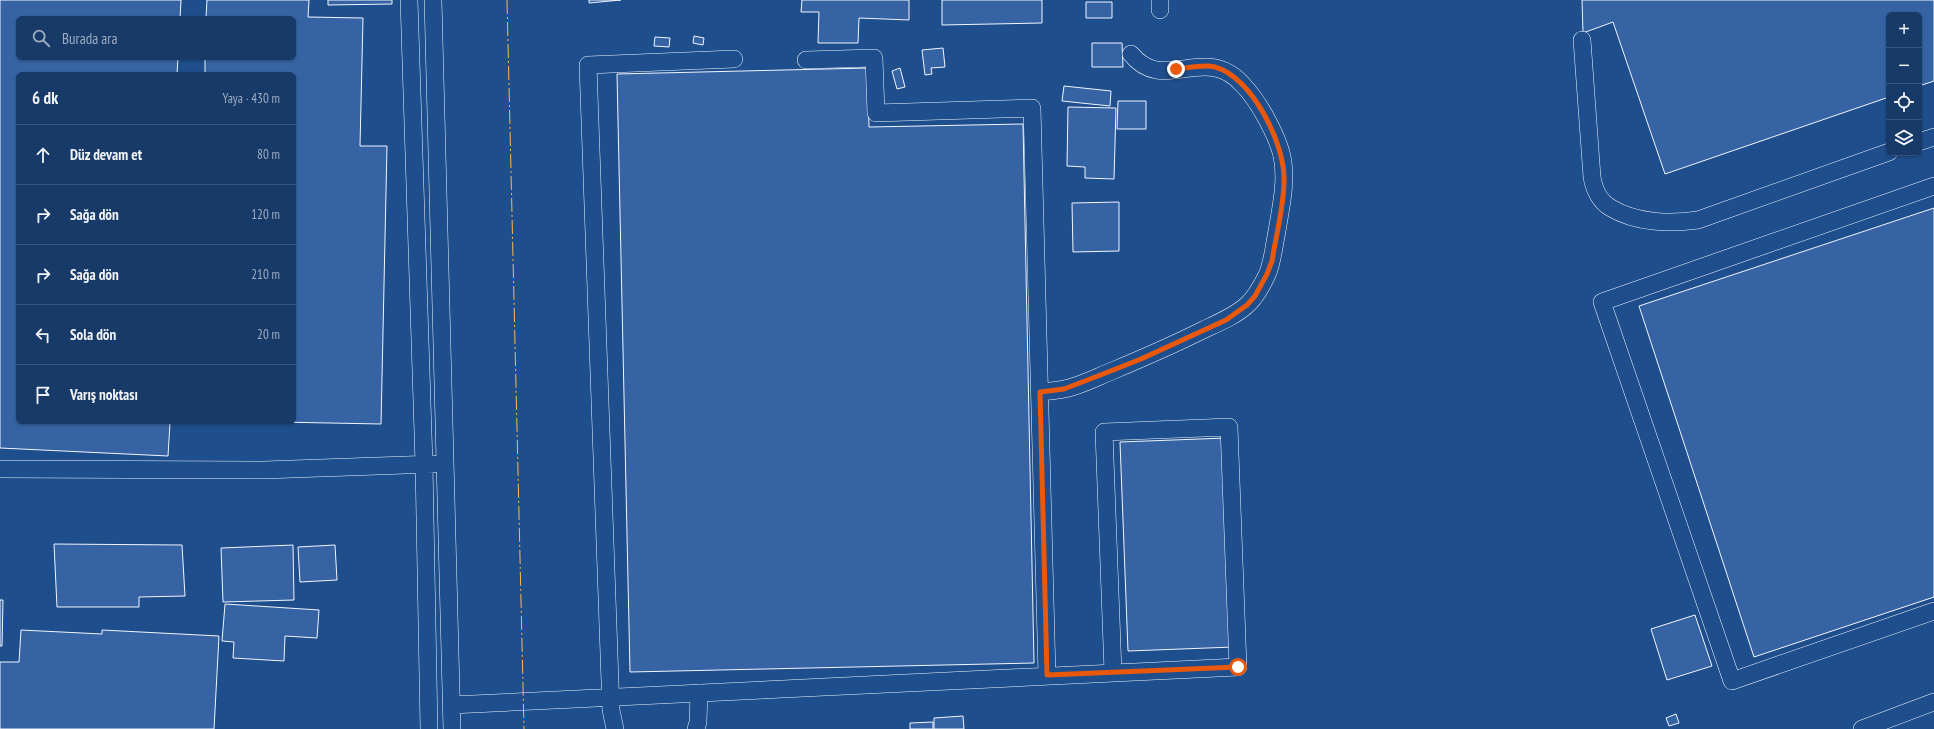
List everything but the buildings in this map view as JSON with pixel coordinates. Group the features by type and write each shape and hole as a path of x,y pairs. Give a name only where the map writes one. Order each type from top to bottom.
{"street":[{"path":"409,0 424,464 429,729"},
{"path":"433,0 452,729"},
{"path":"1582,40 1592,177 1600,197 1611,208 1651,221 1681,222 1698,220 1886,153"},
{"path":"1040,392 1064,389 1077,384 1141,359 1226,320 1247,305 1255,296 1272,261 1283,193 1284,168 1275,135 1248,91 1231,74 1215,67 1206,66 1159,71 1143,65 1131,54"},
{"path":"806,60 874,58 876,113 1032,108 1047,675"},
{"path":"614,729 611,697 588,65 734,59"},
{"path":"1922,141 1934,136"},
{"path":"1934,186 1602,302 1732,681 1934,611"},
{"path":"452,705 1047,675 1238,667 1229,427 1104,432 1113,672"},
{"path":"0,469 264,470 444,463"},
{"path":"696,729 698,722 698,693"},
{"path":"1862,729 1934,702"}],"power":[{"path":"507,0 524,729"}],"route":[{"path":"1176,69 1206,66 1215,67 1231,74 1238,79 1248,91 1275,135 1282,156 1284,181 1272,261 1262,286 1255,296 1247,305 1226,320 1141,359 1103,374 1064,389 1040,392 1047,675 1238,667"}]}
